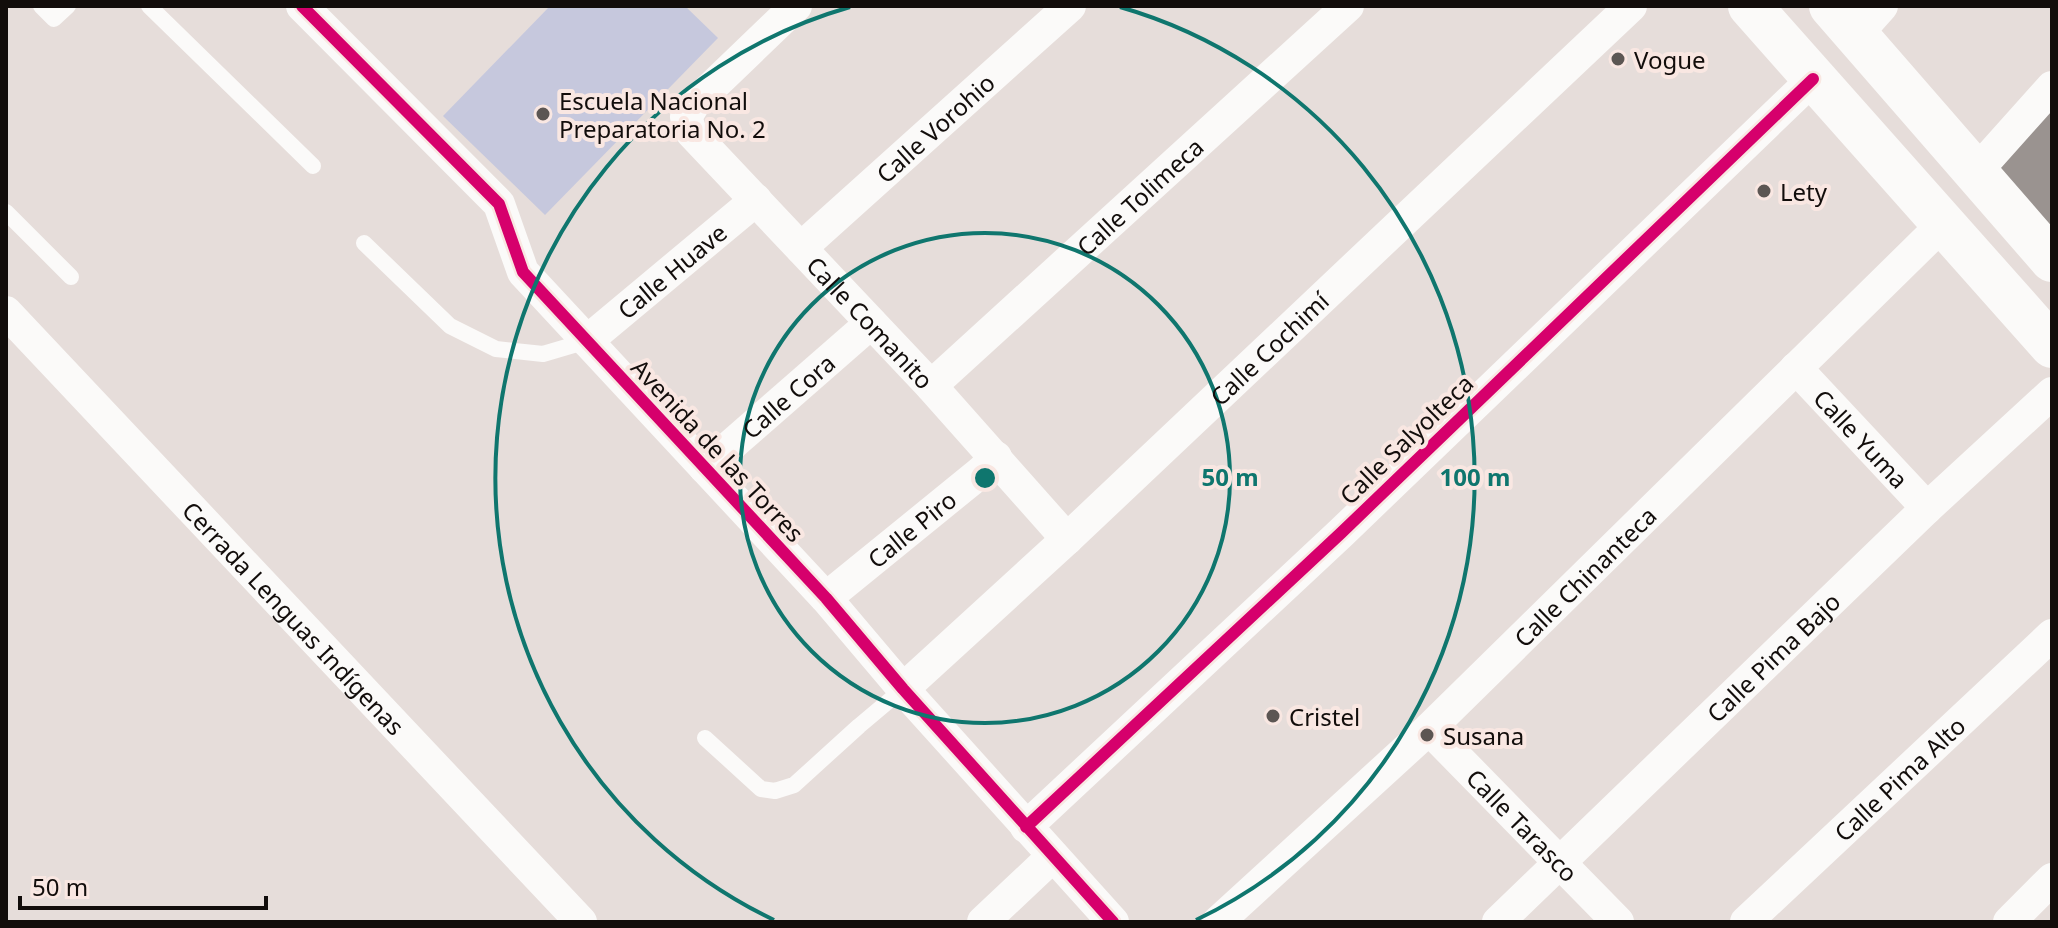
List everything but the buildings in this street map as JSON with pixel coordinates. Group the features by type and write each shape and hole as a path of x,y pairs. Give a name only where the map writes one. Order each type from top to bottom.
{"main road":[{"path":"1750,6 2052,346"},
{"path":"1856,15 1975,173 2052,260"}],"street":[{"name":"Avenida de las Torres","path":"302,6 499,204 523,272 826,598 903,689 1113,922"},
{"name":"Calle Comanito","path":"796,6 694,104 686,117 691,132 931,386 1067,539"},
{"name":"Calle Vorohio","path":"801,248 1070,6"},
{"name":"Calle Tolimeca","path":"931,386 1348,6"},
{"name":"Calle Cochimí","path":"903,689 1067,539 1631,6"},
{"name":"Calle Salyolteca","path":"1026,827 1341,533 1813,79"},
{"path":"1975,173 2052,87"},
{"name":"Calle Huave","path":"587,341 756,200"},
{"name":"Calle Chinanteca","path":"1218,922 1429,729 1943,224"},
{"name":"Cerrada Lenguas Indígenas","path":"6,312 581,922"},
{"name":"Calle Cora","path":"705,468 871,323"},
{"name":"Calle Yuma","path":"1796,368 1927,508"},
{"name":"Calle Pima Bajo","path":"1498,922 1927,508 2052,393"},
{"name":"Calle Piro","path":"826,598 996,457"},
{"name":"Calle Pima Alto","path":"1746,922 2052,635"},
{"name":"Calle Tarasco","path":"1429,729 1618,922"},
{"path":"983,922 1053,856"},
{"path":"2009,922 2052,879"}],"lane":[{"path":"41,6 54,19 68,6"},
{"path":"149,6 313,166"},
{"path":"6,212 71,277"},
{"path":"364,243 450,326 496,349 543,354 587,341"},
{"path":"705,738 761,789 775,791 794,785 903,689"}],"shaded area":[{"name":"Escuela Nacional Preparatoria No. 2","path":"550,6 685,6 718,38 545,215 443,116"}],"cycle path":[{"path":"302,6 499,204 523,272 826,598 903,689 1113,922"},
{"path":"1026,827 1341,533 1813,79"}],"place":[{"name":"Vogue","path":"1618,59"},
{"name":"Escuela Nacional Preparatoria No. 2","path":"543,114"},
{"name":"Lety","path":"1764,191"},
{"name":"Cristel","path":"1273,716"},
{"name":"Susana","path":"1427,735"}]}
